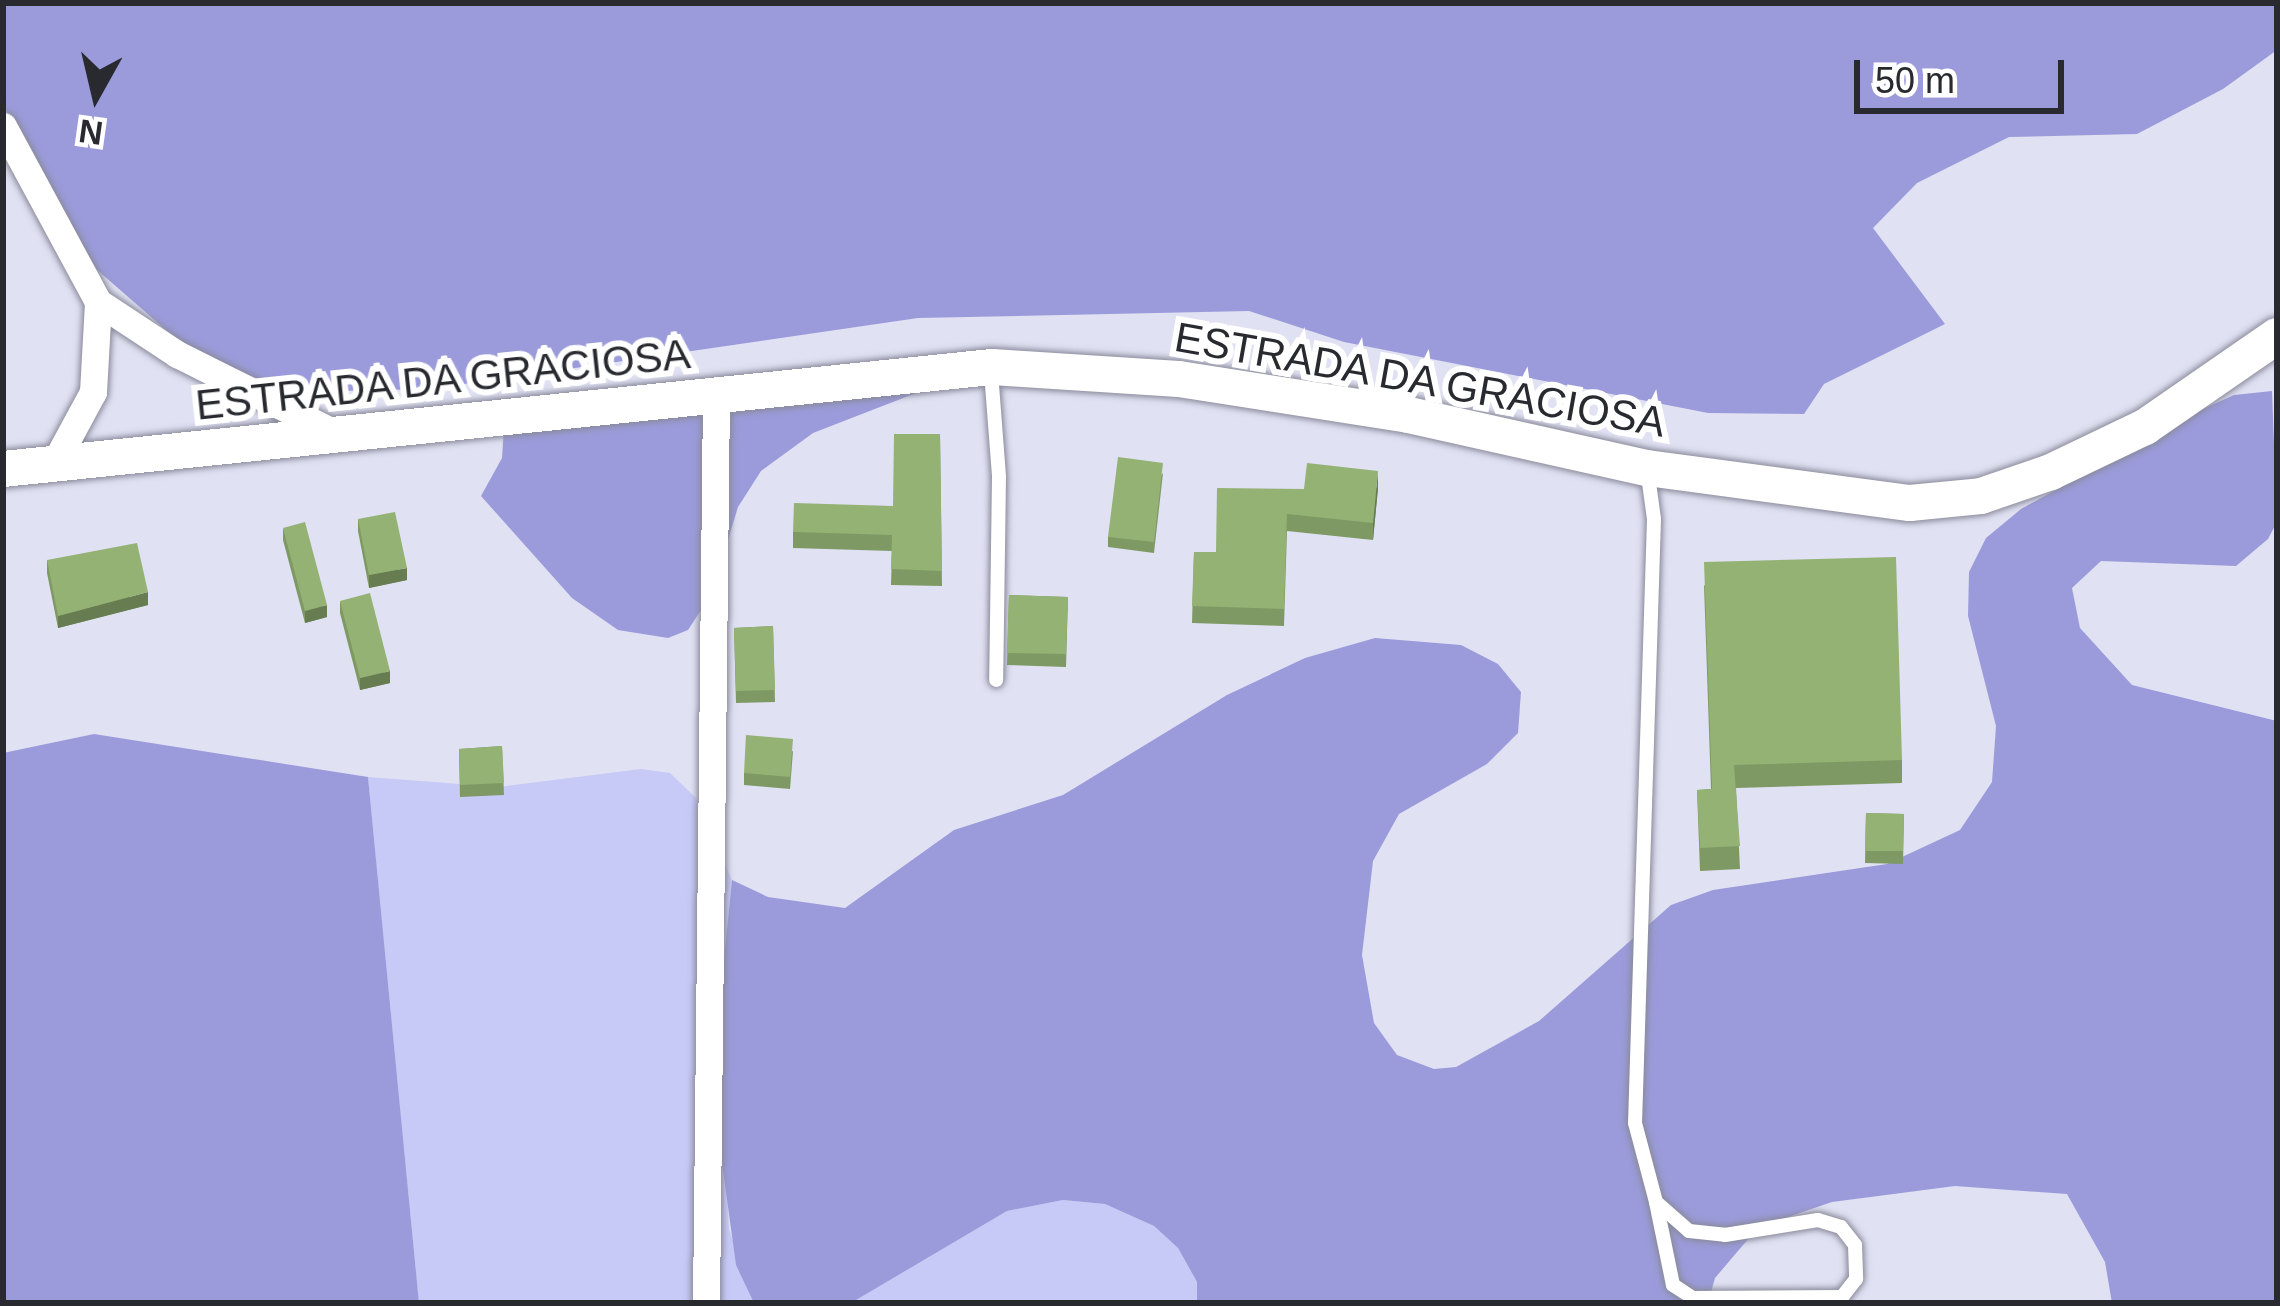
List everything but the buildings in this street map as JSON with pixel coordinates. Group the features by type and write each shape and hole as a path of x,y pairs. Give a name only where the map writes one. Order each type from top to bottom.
{"main road":[{"name":"ESTRADA DA GRACIOSA","path":"3,469 346,439 992,367 1179,379 1409,415 1647,468 1910,503 1982,496 2145,427 2277,336"}],"street":[{"path":"3,126 98,302 177,354 346,439"},
{"path":"54,464 93,392 98,302"},
{"path":"706,1303 716,397"}],"lane":[{"path":"992,367 996,680"},
{"path":"1647,468 1654,519 1635,1123 1673,1285 1693,1298 1842,1297 1856,1279 1855,1246 1840,1227 1818,1220 1725,1235 1689,1231 1656,1202"}],"shaded area":[{"path":"3,3 2277,3 2277,50 2223,89 2137,134 2009,137 1917,183 1873,228 1945,324 1824,384 1804,414 1708,413 1344,342 1249,311 918,318 430,389 290,392 188,349 96,269 3,105"},
{"path":"947,381 813,433 761,471 738,507 711,595 688,630 668,638 618,630 572,598 481,496 502,458 504,427 490,416 388,411 736,383"},
{"path":"2272,391 2277,522 2268,539 2236,566 2101,561 2072,588 2080,628 2132,685 2277,721 2277,1303 2112,1303 2105,1262 2067,1194 1955,1186 1832,1202 1788,1217 1749,1238 1715,1278 1708,1303 1197,1303 1197,1282 1178,1248 1154,1226 1105,1204 1063,1200 1007,1211 851,1303 754,1303 736,1265 718,1134 719,1007 732,880 768,897 845,908 954,830 1063,795 1227,695 1305,658 1375,638 1461,645 1498,664 1521,692 1518,733 1487,764 1399,814 1373,861 1362,955 1374,1023 1397,1055 1434,1069 1456,1067 1539,1021 1671,905 1713,890 1887,864 1960,830 1992,782 1996,726 1968,616 1969,572 1986,538 2021,509 2203,409 2234,395"},
{"path":"94,734 368,777 419,1303 3,1303 3,753"},
{"path":"641,769 670,773 696,798 732,880 719,1007 729,1229 754,1303 419,1303 368,777 499,787"},
{"path":"1063,1200 1105,1204 1154,1226 1178,1248 1197,1282 1197,1303 851,1303 1007,1211"}]}
